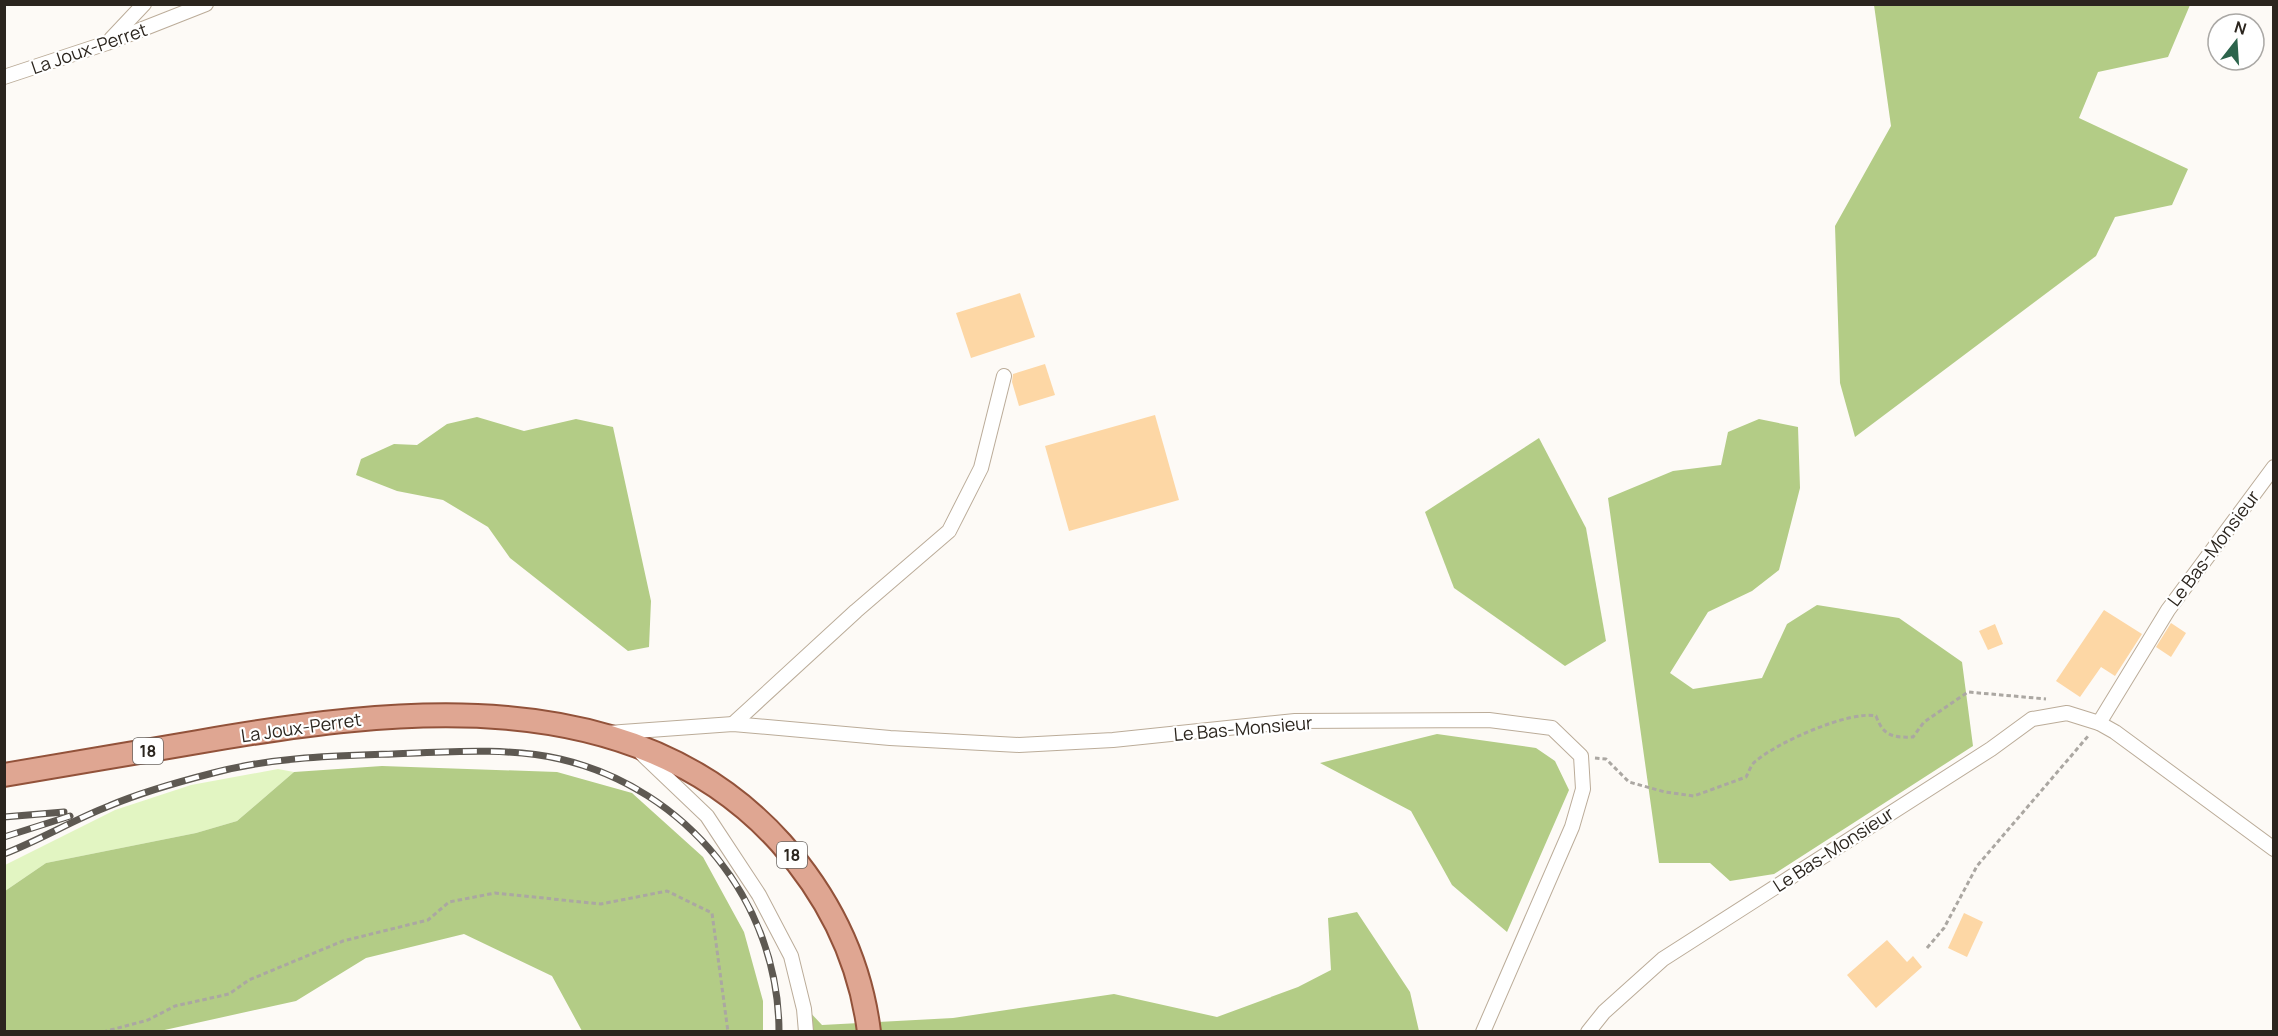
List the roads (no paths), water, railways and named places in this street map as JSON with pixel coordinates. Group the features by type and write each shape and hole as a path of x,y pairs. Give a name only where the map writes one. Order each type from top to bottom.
{"main road":[{"name":"La Joux-Perret","path":"4,775 350,718 425,714 494,716 536,721 600,734"},
{"name":"18","path":"600,734 663,757 724,792 771,832 797,861 828,906 847,947 869,1032"}],"street":[{"path":"107,43 144,4"},
{"name":"La Joux-Perret","path":"4,77 107,43 180,9 206,4"},
{"path":"733,724 856,611 950,531 981,468 1004,376"},
{"name":"Le Bas-Monsieur","path":"2099,723 2168,610 2274,467"},
{"name":"Le Bas-Monsieur","path":"1588,1032 1604,1012 1663,959 1991,749 2032,719 2067,713 2099,723 2115,732 2274,849"},
{"name":"Le Bas-Monsieur","path":"600,734 733,724 890,738 1019,746 1113,740 1295,721 1489,720 1552,728 1581,756 1583,789 1572,827 1483,1032"},
{"path":"632,745 700,808 759,895 791,956 804,1009 806,1032"}],"railway":[{"path":"4,854 134,796 200,776 280,760 456,752 519,753 560,759 606,774 647,796 685,824 717,858 743,896 762,939 775,984 779,1032"},
{"path":"4,817 64,812"},
{"path":"4,837 70,816"}]}
